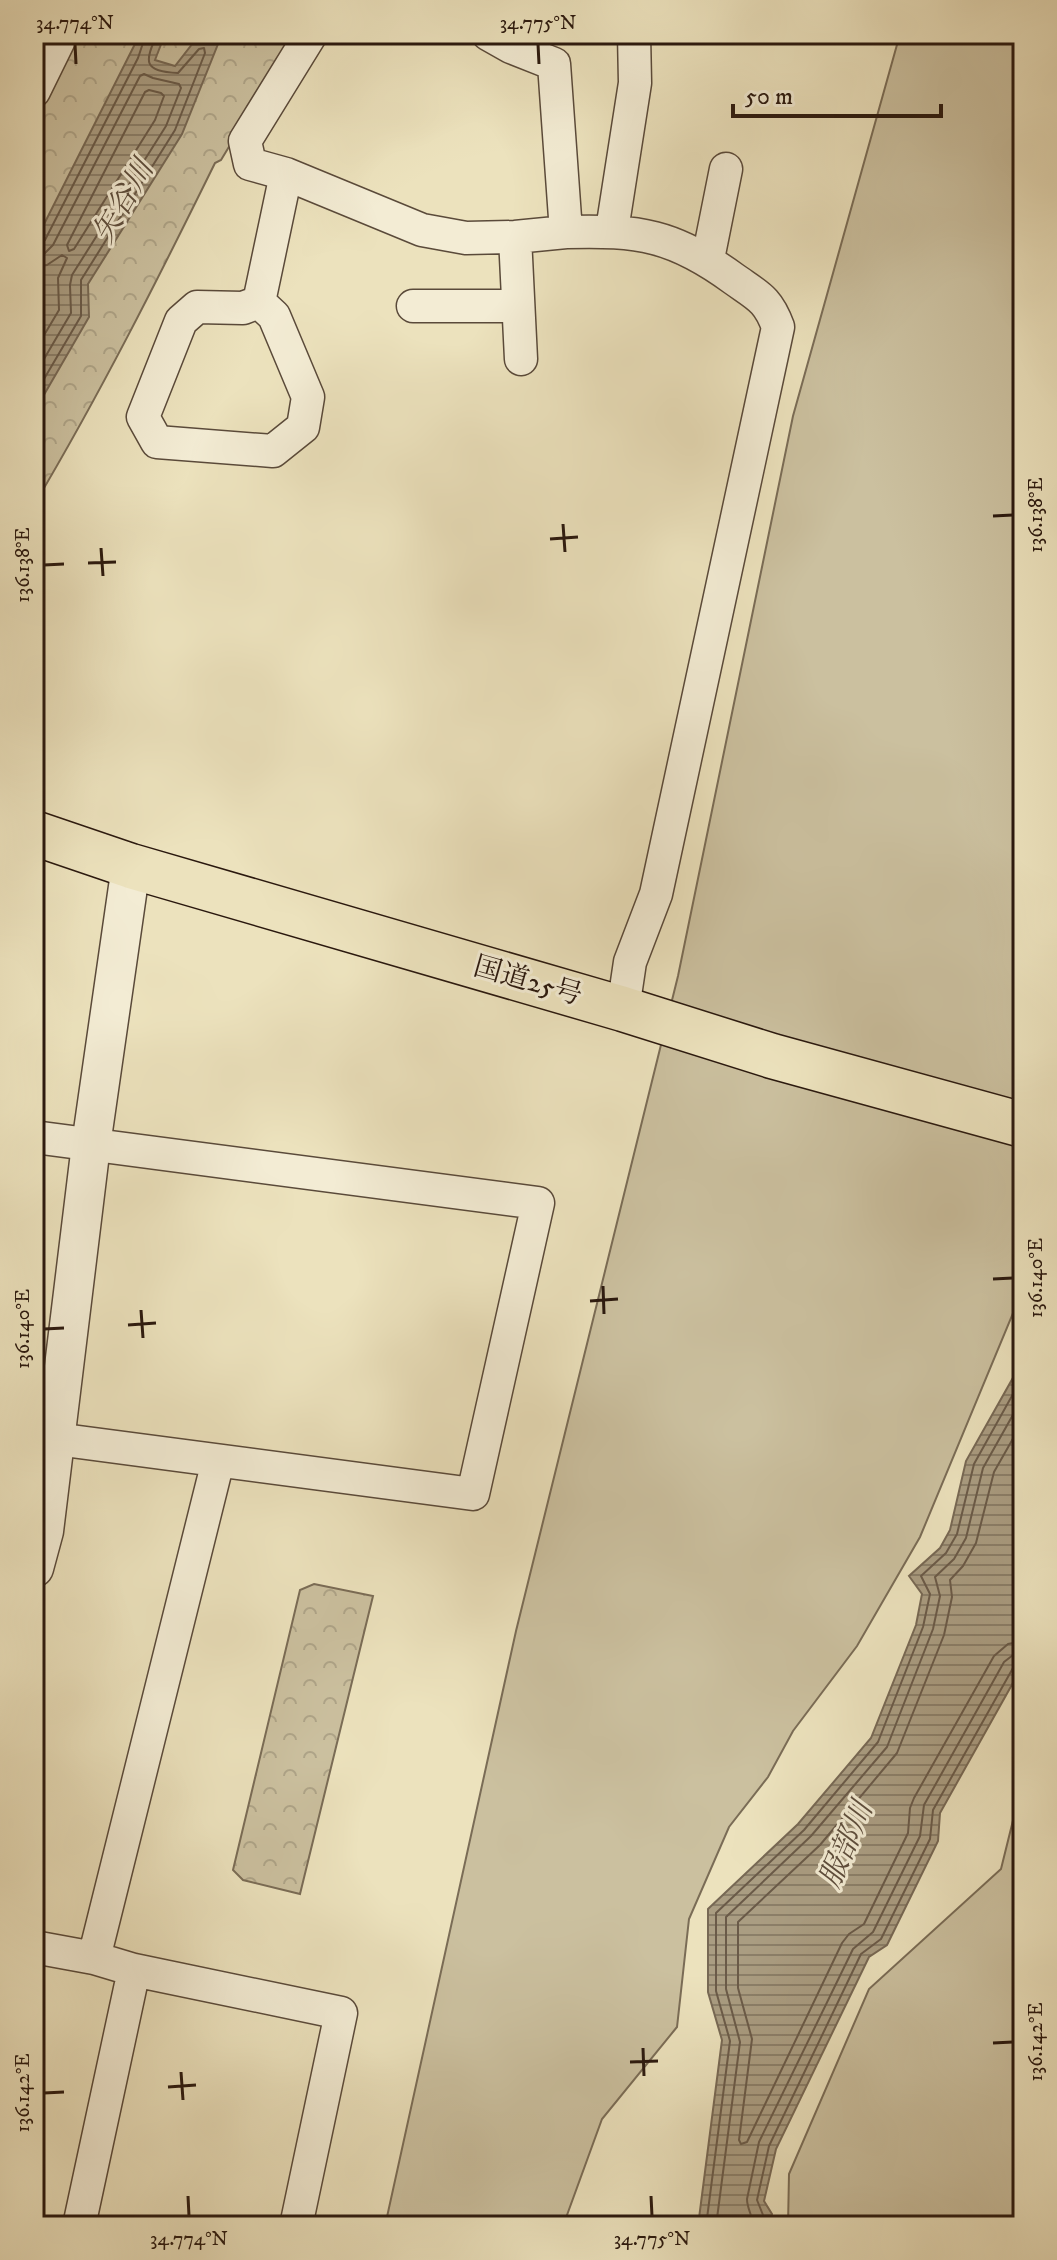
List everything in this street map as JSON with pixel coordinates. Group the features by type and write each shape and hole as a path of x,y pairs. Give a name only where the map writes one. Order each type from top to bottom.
{"highway":[{"name":"国道25号","path":"34,833 131,866 630,1011 772,1056 1023,1125"}],"street":[{"path":"36,80 62,34"},
{"path":"311,34 245,141 250,164 286,174 422,230 466,238 612,230 662,238 708,259 762,299 772,309 778,327 656,894 630,962 630,1011"},
{"path":"488,34 554,64 566,232"},
{"path":"612,230 635,83 634,34"},
{"path":"708,259 726,169"},
{"path":"259,302 286,174"},
{"path":"515,237 521,359"},
{"path":"259,302 274,316 308,397 303,427 273,451 157,442 143,417 181,321 197,307 243,308 259,302"},
{"path":"413,306 518,306"},
{"path":"34,1568 44,1531 91,1145 131,866"},
{"path":"34,1137 538,1203 473,1494 56,1439"},
{"path":"94,1958 218,1461"},
{"path":"34,1947 341,2013 296,2226"},
{"path":"79,2226 134,1970"}],"green space":[{"path":"76,34 297,34 221,160 215,163 128,336 34,505 34,116"},
{"path":"900,34 1023,34 1023,1289 920,1537 857,1646 793,1731 768,1777 729,1827 689,1919 677,2027 602,2119 563,2226 385,2226 516,1631 678,976 793,416"},
{"path":"314,1584 373,1596 300,1894 243,1880 233,1870 300,1590"},
{"path":"1023,1780 1023,2226 788,2226 789,2174 869,1989 1001,1869"}],"water":[{"name":"矢谷川","path":"140,34 165,34 155,60 175,66 200,34 222,34 182,134 88,284 89,317 34,412 34,244"},
{"name":"服部川","path":"1023,1360 1023,1665 940,1813 938,1841 887,1945 869,1957 776,2149 764,2201 772,2214 770,2226 698,2226 722,2040 708,1992 708,1909 798,1824 871,1738 916,1625 922,1594 909,1576 940,1548 950,1530 966,1461"}]}
